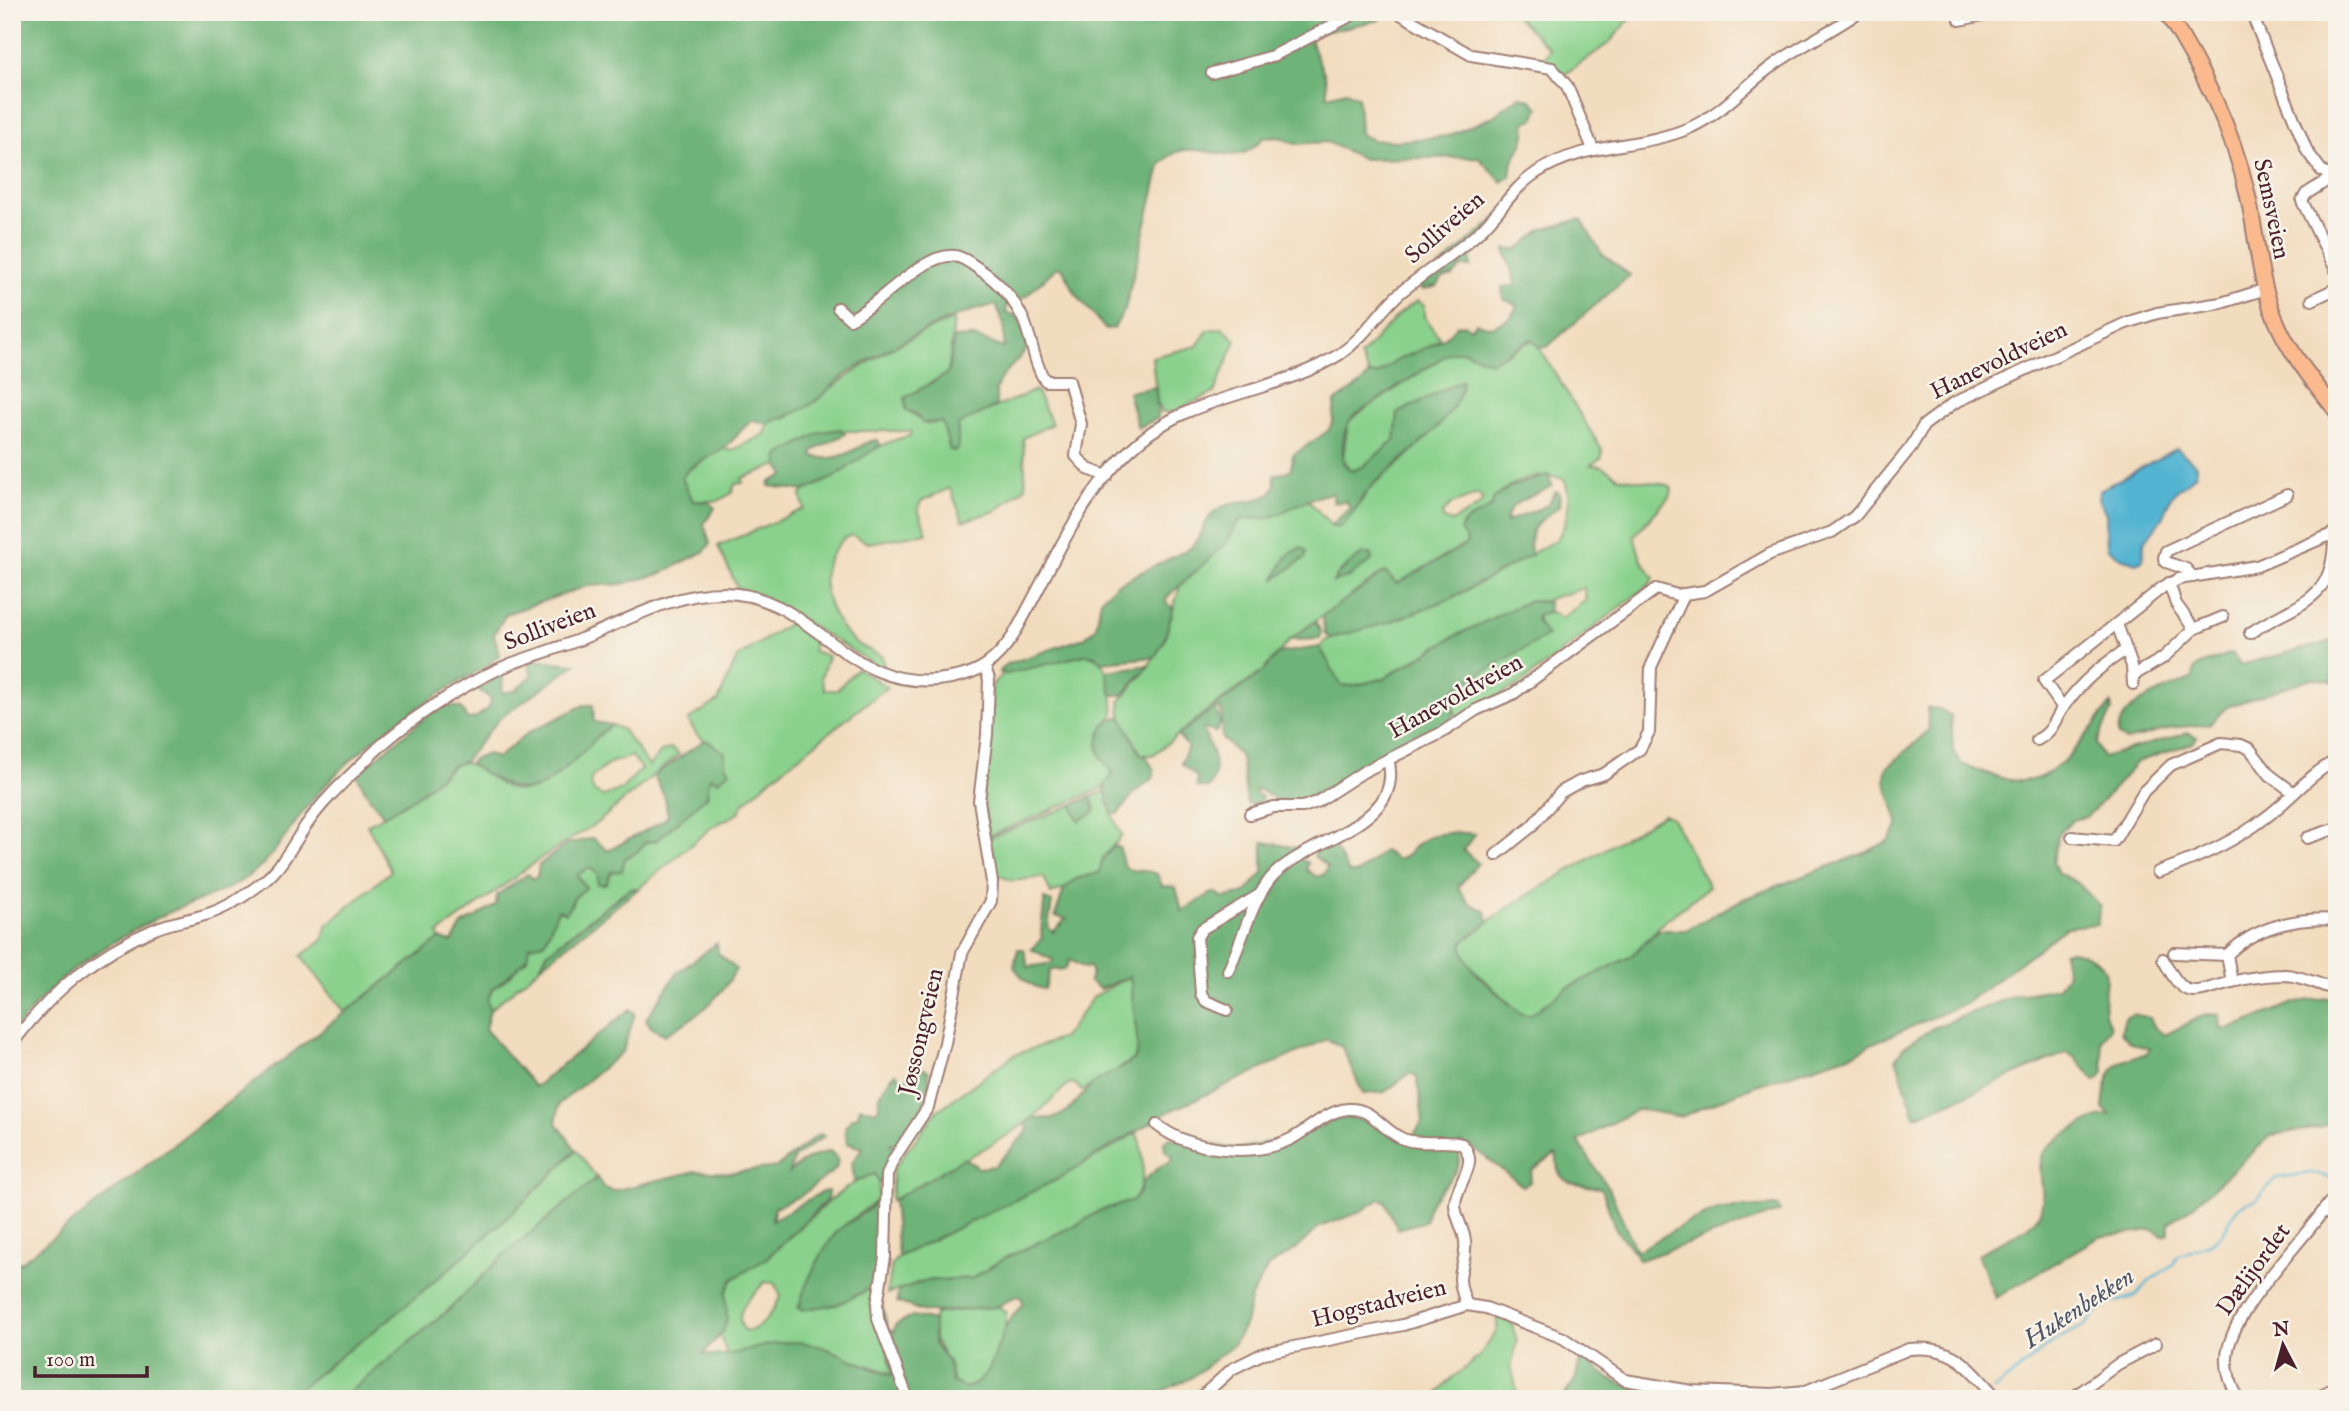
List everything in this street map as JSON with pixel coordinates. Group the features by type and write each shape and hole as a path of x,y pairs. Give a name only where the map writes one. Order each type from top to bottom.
{"main road":[{"name":"Semsveien","path":"2166,12 2205,77 2225,123 2248,196 2266,289 2285,340 2337,412"}],"street":[{"path":"1212,73 1273,56 1358,12"},
{"path":"1397,12 1471,55 1552,68 1567,86 1593,149"},
{"name":"Solliveien","path":"12,1044 53,993 90,965 157,928 219,910 264,882 324,803 376,750 417,717 510,664 580,639 634,615 700,595 736,594 762,600 789,613 864,665 890,678 926,682 964,676 985,668 999,656 1013,636 1079,512 1107,476 1148,435 1169,421 1212,402 1296,374 1338,355 1355,343 1401,293 1477,234 1521,184 1558,161 1593,149 1686,129 1705,119 1775,64 1859,12"},
{"path":"1960,20 1996,12"},
{"path":"2251,12 2307,151 2314,162 2334,179 2306,194 2302,201 2337,272"},
{"path":"838,308 850,320 928,263 943,256 957,256 970,263 992,277 1023,318 1036,352 1040,375 1046,381 1069,381 1081,424 1076,456 1088,469 1107,476"},
{"path":"2312,300 2337,288"},
{"name":"Hanevoldveien","path":"1250,814 1274,807 1303,807 1317,802 1388,759 1443,732 1476,710 1513,694 1651,592 1661,589 1684,596 1706,591 1770,555 1832,532 1845,524 1911,447 1924,425 1954,403 2126,323 2157,313 2221,303 2266,289"},
{"path":"2193,577 2186,569 2166,562 2166,551 2287,495"},
{"path":"2063,708 2044,681 2169,583 2257,566 2335,532"},
{"path":"2249,633 2306,603 2319,592 2330,571 2335,532"},
{"path":"2169,583 2175,604 2194,629"},
{"path":"1496,855 1531,827 1561,792 1581,780 1604,774 1640,749 1649,732 1651,667 1684,596"},
{"path":"2117,624 2133,679 2163,658 2194,629 2223,617"},
{"path":"2037,740 2053,729 2063,708 2099,669 2126,650"},
{"name":"Jøssongveien","path":"908,1399 878,1319 877,1305 886,1257 886,1182 893,1160 928,1107 945,1044 959,963 991,901 992,881 979,800 987,735 989,679 985,668"},
{"path":"2072,837 2114,841 2144,791 2171,765 2221,743 2250,749 2270,775 2294,793"},
{"name":"Hanevoldveien","path":"1227,971 1259,895 1286,863 1330,841 1381,803 1392,782 1388,759"},
{"path":"2158,872 2237,837 2266,818 2323,766 2337,760"},
{"path":"2307,838 2337,828"},
{"name":"Hanevoldveien","path":"1227,1010 1206,1001 1201,994 1197,937 1202,929 1259,895"},
{"path":"2174,953 2227,955 2246,938 2303,919 2337,920"},
{"path":"2227,955 2232,982"},
{"path":"2163,959 2176,983 2193,991 2214,989 2232,982 2285,975 2337,990"},
{"path":"1157,1125 1176,1136 1205,1145 1257,1149 1289,1140 1331,1113 1353,1109 1368,1112 1389,1131 1406,1140 1462,1144 1470,1162 1455,1201 1465,1241 1458,1276 1467,1305"},
{"name":"Dælijordet","path":"2239,1399 2229,1375 2229,1344 2247,1308 2327,1206 2337,1219"},
{"name":"Hogstadveien","path":"1199,1399 1232,1370 1264,1353 1402,1325 1467,1305 1486,1308 1563,1338 1610,1373 1625,1380 1654,1387 1761,1394 1806,1391 1909,1349 1927,1347 1954,1354 1994,1394"},
{"path":"2071,1399 2118,1364 2156,1344"},
{"path":"2317,1399 2337,1385"}],"green space":[{"path":"12,12 1383,12 1379,20 1310,35 1325,77 1327,96 1346,91 1358,97 1360,134 1373,140 1398,141 1448,136 1492,117 1520,96 1531,100 1539,108 1534,118 1525,123 1526,131 1510,176 1502,182 1478,157 1364,159 1327,142 1295,144 1280,137 1263,138 1252,149 1240,154 1193,150 1170,156 1160,166 1125,309 1114,328 1105,329 1075,293 1062,267 1056,268 1026,296 1007,305 1006,313 1017,316 1027,338 1026,350 1000,379 996,389 996,406 958,425 958,448 955,451 950,450 942,422 922,423 916,414 906,410 905,398 948,373 954,338 975,337 1004,348 1004,325 996,305 960,315 900,343 848,373 802,410 768,424 753,420 728,445 695,465 682,478 693,501 709,502 715,508 704,524 710,544 705,551 660,574 622,584 587,586 506,614 494,634 499,655 487,666 397,722 356,755 318,793 258,869 228,888 147,923 103,949 63,978 12,1034"},
{"path":"1512,12 1636,12 1609,43 1564,75 1542,62 1550,49"},
{"path":"1502,213 1500,221 1470,258 1471,267 1461,267 1453,276 1443,278 1437,286 1422,290 1420,286 1424,280"},
{"path":"1581,219 1602,254 1630,275 1547,347 1538,346 1532,339 1491,362 1464,351 1449,353 1354,416 1347,426 1343,445 1344,464 1352,471 1362,467 1395,440 1398,413 1462,380 1460,394 1441,423 1372,486 1344,524 1338,528 1331,525 1350,508 1346,501 1334,503 1332,493 1308,500 1271,517 1238,521 1227,543 1167,597 1166,603 1173,608 1164,641 1155,657 1102,662 1093,655 1084,655 1007,674 999,672 1007,664 1084,638 1096,628 1101,599 1117,584 1189,549 1218,509 1270,494 1275,486 1274,475 1291,470 1293,455 1328,431 1333,421 1335,402 1362,383 1369,374 1377,375 1396,361 1436,343 1456,326 1464,324 1470,328 1476,323 1492,327 1510,318 1518,305 1503,299 1502,287 1516,285 1505,249 1517,250 1541,230"},
{"path":"1418,301 1424,305 1424,316 1440,339 1377,375 1369,374 1360,356 1395,318"},
{"path":"954,320 948,373 905,398 910,412 925,424 942,422 950,450 958,448 958,425 963,421 1036,390 1052,424 1023,438 1026,487 995,511 963,521 950,488 921,501 918,509 927,533 868,543 852,535 843,540 829,558 824,582 835,617 852,640 882,656 884,670 760,595 738,589 718,546 804,509 801,495 804,491 881,446 910,436 911,431 829,431 778,458 778,465 742,478 743,483 735,484 732,493 718,501 693,501 682,478 687,471 724,448 731,451 765,434 768,424 777,418 784,419 887,351"},
{"path":"1223,328 1236,340 1214,393 1172,412 1162,412 1157,401 1152,357 1197,346 1208,330"},
{"path":"1534,339 1602,450 1602,457 1591,465 1602,466 1619,477 1672,488 1671,495 1634,536 1641,559 1654,578 1649,585 1520,684 1457,718 1451,700 1457,687 1546,635 1539,627 1537,616 1552,612 1562,618 1586,600 1584,588 1539,602 1443,643 1382,679 1352,686 1341,685 1321,652 1320,647 1326,640 1452,598 1556,540 1568,510 1568,493 1564,479 1547,476 1519,482 1503,490 1487,511 1461,526 1466,544 1396,584 1386,573 1382,573 1290,640 1262,672 1208,710 1153,755 1141,755 1121,716 1120,701 1146,670 1164,641 1181,582 1227,543 1235,525 1243,519 1272,516 1307,499 1332,526 1359,505 1370,487 1408,456 1446,414 1398,413 1395,440 1362,467 1352,471 1343,458 1348,421 1449,353 1463,351 1491,362","holes":["1478,494 1483,500 1478,507 1451,522 1444,519 1442,514 1452,504"]},
{"path":"1156,387 1158,418 1138,428 1128,392"},
{"path":"841,429 845,434 813,451 813,456 824,458 844,455 878,440 880,445 833,478 804,491 769,486 770,482 785,475 778,465 779,455 821,432"},
{"path":"1548,475 1552,485 1518,503 1508,514 1506,522 1548,505 1555,491 1560,493 1559,506 1532,531 1531,555 1452,598 1390,622 1332,638 1325,634 1322,616 1385,572 1397,584 1466,544 1467,540 1460,531 1465,522 1491,507 1494,498 1510,487"},
{"path":"1301,547 1306,551 1306,557 1274,580 1287,556"},
{"path":"1362,554 1371,554 1372,560 1350,576 1333,582 1340,572"},
{"path":"1528,601 1548,602 1549,612 1537,616 1536,620 1547,636 1457,687 1452,694 1454,714 1448,726 1381,757 1304,800 1283,803 1256,788 1256,793 1262,797 1259,803 1247,804 1241,757 1222,738 1221,708 1216,710 1220,722 1216,732 1203,731 1215,767 1208,788 1197,787 1197,777 1181,763 1188,747 1178,735 1262,672 1279,653 1320,647 1341,685 1352,686 1383,679 1457,635"},
{"path":"1315,621 1321,632 1320,639 1290,640"},
{"path":"791,622 816,639 813,651 828,656 821,678 825,690 837,690 857,668 887,687 768,781 742,805 739,813 712,827 638,889 624,892 547,953 540,967 490,1010 487,1000 493,989 512,974 529,946 544,943 558,909 571,906 574,898 586,888 577,875 589,868 608,878 624,863 624,858 646,842 656,841 707,796 707,780 725,765 725,753 697,735 688,720 718,701 737,658"},
{"path":"2337,640 2337,682 2312,678 2227,707 2209,724 2171,728 2127,741 2118,736 2120,724 2126,714 2146,699 2193,678 2195,667 2232,653 2240,665"},
{"path":"1084,655 1093,656 1100,661 1111,686 1114,714 1103,726 1104,761 1112,769 1112,778 1101,789 989,836 982,792 992,685 1003,674"},
{"path":"534,660 576,664 499,719 464,762 452,766 418,795 384,816 357,774 430,713 446,705 461,708 467,719 475,718 489,708 491,699 478,689 499,676 503,678 502,693 514,691 532,676 528,663"},
{"path":"1149,665 1123,695 1112,695 1106,671"},
{"path":"2111,704 2112,710 2096,744 2103,757 2187,733 2197,737 2193,743 2137,762 2086,817 2073,820 2059,833 2053,862 2058,873 2077,882 2100,906 2097,924 2067,927 1966,1003 1856,1053 1753,1086 1681,1117 1638,1109 1578,1141 1610,1191 1635,1249 1639,1250 1685,1224 1720,1209 1778,1206 1780,1212 1640,1260 1615,1228 1602,1189 1565,1180 1558,1170 1556,1154 1532,1170 1530,1182 1523,1186 1472,1147 1460,1143 1457,1148 1460,1158 1458,1167 1432,1200 1426,1221 1398,1229 1384,1200 1380,1199 1360,1212 1319,1227 1297,1248 1268,1267 1251,1297 1245,1324 1233,1345 1191,1378 1145,1399 341,1399 451,1308 504,1255 597,1178 604,1188 613,1191 696,1171 728,1173 777,1167 819,1134 824,1136 794,1158 789,1172 807,1159 830,1151 838,1159 836,1169 802,1195 775,1207 772,1220 822,1192 828,1191 827,1200 767,1258 732,1280 726,1292 727,1319 723,1332 703,1354 726,1355 782,1342 806,1343 831,1350 891,1375 893,1374 881,1317 882,1305 888,1330 894,1332 895,1325 913,1316 934,1321 934,1344 948,1361 952,1382 965,1388 975,1384 988,1371 1006,1326 1023,1303 1021,1297 1016,1296 996,1307 925,1312 897,1302 898,1290 924,1281 973,1278 1003,1259 1080,1223 1099,1211 1132,1201 1140,1192 1142,1182 1162,1165 1168,1164 1173,1157 1165,1150 1164,1141 1170,1138 1238,1149 1304,1134 1337,1119 1353,1118 1370,1123 1403,1141 1413,1136 1423,1121 1417,1077 1410,1073 1385,1092 1363,1094 1342,1047 1327,1039 1170,1111 1056,1180 898,1257 893,1200 964,1158 979,1168 995,1166 1028,1131 1026,1123 1034,1117 1045,1119 1061,1115 1097,1081 1135,1059 1138,1046 1130,976 1100,989 1089,981 1092,973 1089,966 1085,968 1070,960 1065,969 1050,970 1045,989 1027,981 1014,967 1018,949 1024,949 1028,967 1053,963 1053,960 1031,949 1042,939 1044,899 1052,902 1048,927 1053,932 1066,919 1055,916 1064,889 1076,879 1099,873 1103,858 1114,846 1120,848 1127,869 1157,874 1162,886 1176,887 1182,911 1212,893 1223,898 1245,893 1263,873 1263,842 1299,848 1293,856 1308,863 1306,869 1317,877 1325,874 1327,866 1314,856 1317,851 1332,843 1349,873 1358,873 1384,851 1398,860 1426,838 1439,834 1475,834 1463,850 1478,863 1458,887 1469,903 1486,912 1488,922 1463,942 1463,951 1483,980 1520,1013 1529,1016 1567,988 1630,957 1658,930 1686,930 1743,899 1867,852 1888,841 1898,827 1898,822 1885,780 1886,769 1929,730 1927,708 1940,709 1951,716 1953,749 1961,764 1997,777 2019,781 2033,780 2059,765"},
{"path":"584,705 593,705 594,722 612,725 567,767 541,786 518,789 505,785 470,764 473,759 488,754 497,758 529,732"},
{"path":"1121,716 1141,755 1146,756 1154,770 1154,777 1134,793 1118,814 1112,814 1104,787 1113,774 1103,760 1098,746 1104,727"},
{"path":"612,725 623,730 649,766 662,751 672,748 679,754 597,823 545,855 438,934 440,939 345,1012 301,956 323,940 326,926 391,871 367,825 418,795 458,762 477,768 506,787 521,791 536,788 550,781","holes":["632,756 641,769 622,789 604,796 595,792 592,787 592,777 610,763"]},
{"path":"703,741 708,741 725,753 725,765 730,771 718,781 710,777 707,796 656,841 646,842 636,853 625,858 622,871 611,872 606,884 597,884 598,874 589,868 577,875 586,888 574,898 566,913 558,910 544,943 529,946 527,959 493,989 487,1000 490,1010 485,1029 535,1087 630,1009 635,1013 623,1051 559,1104 556,1122 576,1150 531,1194 437,1279 289,1399 12,1399 12,1261 20,1263 440,939 452,942 462,925 496,905 497,895 528,874 533,879 537,877 539,865 567,844 593,838 608,851 661,822 668,816 665,798 654,776"},
{"path":"1107,791 1112,814 1122,836 1106,854 1099,873 1076,879 1064,889 1051,894 1044,877 1013,881 993,873 989,838 1072,805 1078,819 1095,807 1090,797"},
{"path":"1090,797 1096,811 1079,821 1072,805"},
{"path":"1664,814 1672,818 1709,887 1665,921 1630,957 1567,988 1529,1016 1520,1013 1466,963 1461,947 1467,937 1510,906"},
{"path":"631,888 638,889 540,967 547,953"},
{"path":"717,943 718,953 736,969 730,980 696,1015 665,1035 651,1027 646,1019 677,973"},
{"path":"2070,950 2097,961 2106,973 2105,1014 2110,1027 2101,1041 2104,1071 2101,1077 2095,1081 2074,1056 2066,1053 1915,1117 1896,1058 1904,1047 1933,1028 2014,996 2058,988 2067,974 2063,952"},
{"path":"1130,976 1138,1046 1134,1059 1082,1091 1074,1083 1068,1084 1034,1117 1008,1135 891,1201 893,1169 937,1111 1014,1055 1063,1038 1093,997"},
{"path":"2337,997 2337,1118 2320,1128 2272,1135 2193,1206 2169,1223 2169,1234 2163,1236 2152,1230 2099,1237 1995,1298 1978,1254 2018,1234 2032,1223 2041,1210 2043,1154 2074,1129 2110,1115 2103,1108 2112,1071 2124,1061 2145,1055 2150,1049 2130,1043 2121,1032 2125,1018 2133,1014 2150,1018 2155,1028 2165,1035 2206,1014 2220,1015 2221,1029 2230,1029 2296,1002"},
{"path":"915,1070 928,1070 929,1080 925,1100 898,1145 890,1143 894,1150 883,1181 880,1183 874,1174 854,1182 852,1163 862,1148 847,1143 845,1127 852,1118 858,1116 860,1107 875,1111 879,1107 881,1093 896,1073 901,1079 915,1077"},
{"path":"1137,1133 1143,1169 1140,1187 1132,1201 1099,1211 1080,1223 1003,1259 973,1278 924,1281 887,1294 892,1264 898,1257 1056,1180"},
{"path":"576,1150 597,1178 504,1255 451,1308 341,1399 289,1399 461,1258"},
{"path":"874,1174 879,1177 878,1199 836,1232 813,1271 798,1308 838,1304 867,1287 874,1287 893,1374 803,1343 728,1356 720,1336 724,1323 726,1291 732,1281 764,1259 831,1200 860,1180","holes":["765,1282 774,1283 781,1296 771,1314 756,1328 744,1330 740,1316 745,1304"]},
{"path":"880,1194 876,1286 838,1304 800,1310 808,1281 833,1237 843,1226 872,1206"},
{"path":"1000,1307 1006,1313 1003,1336 994,1362 978,1381 968,1387 957,1387 947,1360 934,1339 935,1314"},
{"path":"1498,1316 1511,1321 1517,1341 1511,1366 1519,1399 1433,1399 1452,1378 1479,1357 1497,1330"},
{"path":"1581,1356 1610,1379 1636,1389 1638,1399 1562,1399 1575,1380"}],"water":[{"path":"2177,448 2197,466 2196,474 2171,496 2163,517 2144,543 2143,560 2136,563 2121,558 2107,547 2106,514 2098,499 2100,490"}],"waterway":[{"name":"Hukenbekken","path":"1994,1390 2054,1341 2084,1326 2106,1305 2136,1296 2146,1284 2173,1264 2177,1255 2219,1237 2237,1209 2256,1200 2276,1178 2310,1173 2337,1179"},
{"name":"Hukenbekken","path":"1978,1399 1980,1393 1988,1393"}]}
